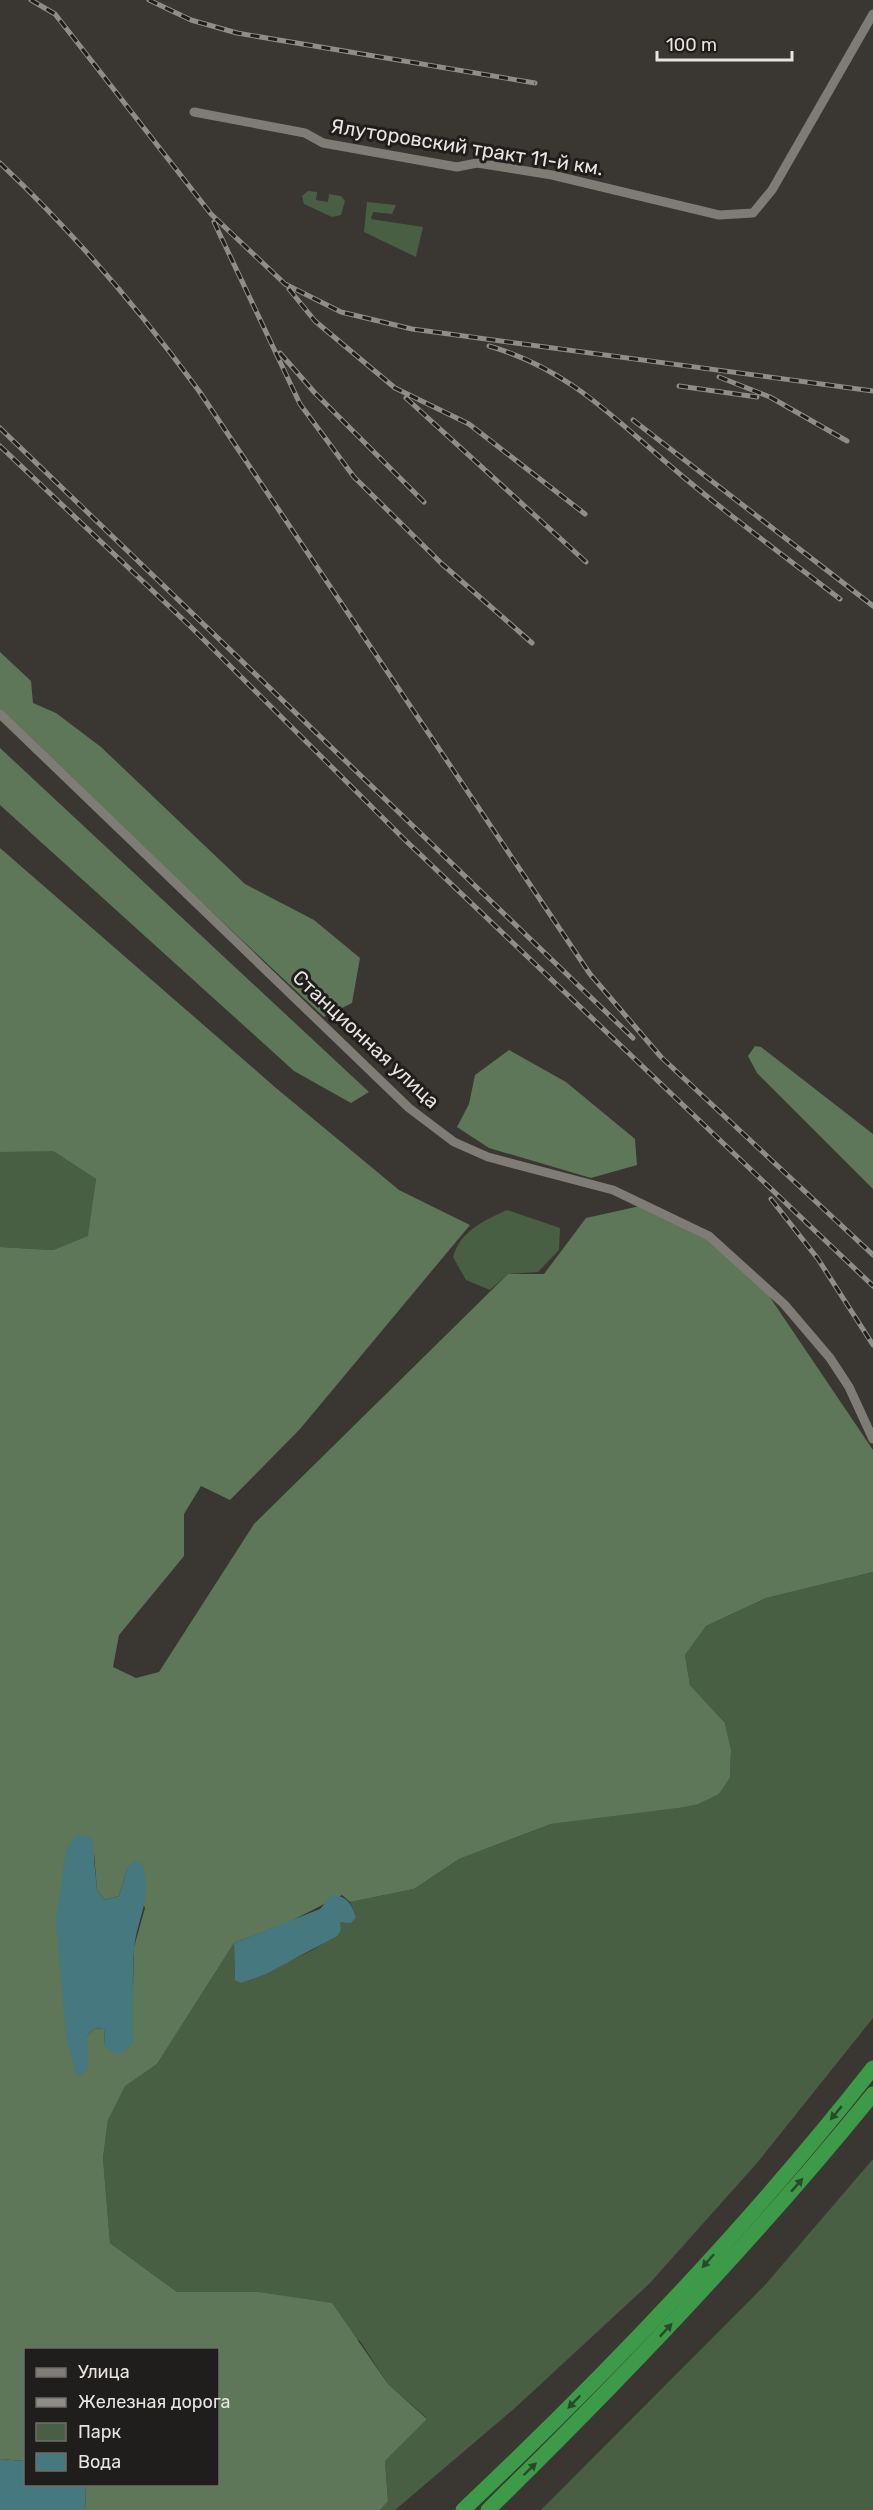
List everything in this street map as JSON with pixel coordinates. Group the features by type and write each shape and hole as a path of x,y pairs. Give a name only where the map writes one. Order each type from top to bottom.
{"highway":[{"path":"464,2510 565,2412 696,2274 787,2173 873,2068"},
{"path":"488,2510 634,2365 717,2276 873,2094"}],"street":[{"name":"Ялуторовский тракт 11-й км.","path":"194,112 305,133 323,142 345,147 457,167 477,163 552,175 719,215 753,213 772,190 873,14"},
{"name":"Станционная улица","path":"0,714 409,1108 454,1142 488,1157 613,1190 710,1236 796,1316 843,1377 873,1439"}],"green space":[{"path":"308,191 317,192 316,200 328,202 329,194 341,196 345,201 341,215 332,217 304,204 302,196"},
{"path":"367,202 396,205 392,214 373,212 371,219 423,227 416,257 364,232"},
{"path":"0,652 31,681 33,703 56,713 101,747 245,884 314,920 360,958 352,1003 324,1017 0,713"},
{"path":"0,748 369,1092 351,1103 294,1071 0,805"},
{"path":"0,848 276,1088 399,1190 470,1225 300,1429 230,1500 201,1486 184,1514 184,1556 119,1635 113,1667 136,1678 159,1672 254,1524 508,1274 544,1274 586,1218 649,1204 702,1232 759,1281 873,1450 873,1572 766,1598 706,1626 685,1655 690,1685 725,1723 731,1750 730,1778 719,1794 698,1804 679,1808 551,1824 459,1859 414,1889 350,1902 342,1895 289,1922 234,1943 157,2064 125,2086 108,2120 103,2158 110,2243 177,2292 258,2292 332,2303 388,2384 427,2419 385,2461 388,2501 380,2510 86,2510 85,2486 219,2486 219,2348 24,2348 24,2461 0,2459 0,1247 53,1250 88,1236 96,1179 53,1151 0,1152","holes":["94,1853 97,1890 105,1900 119,1896 127,1869 145,1908 134,1947 133,1984 105,2046 104,2028 94,2029 87,2036"]},
{"path":"755,1046 761,1047 873,1134 873,1189 757,1073 748,1056"},
{"path":"509,1050 566,1082 635,1139 637,1165 591,1178 489,1148 457,1127 469,1104 475,1075"},
{"path":"53,1151 96,1179 89,1236 53,1250 0,1247 0,1152"},
{"path":"507,1210 560,1228 559,1250 538,1272 508,1274 490,1290 466,1280 453,1257 468,1233"},
{"path":"873,1572 873,2018 757,2163 649,2284 515,2408 395,2510 380,2510 388,2500 385,2461 427,2418 388,2384 360,2341 258,2292 177,2292 110,2243 103,2158 108,2120 124,2086 157,2064 234,1943 235,1980 310,1952 334,1933 340,1922 356,1917 350,1902 414,1889 459,1859 551,1824 679,1808 719,1794 730,1778 731,1750 725,1723 690,1685 685,1655 706,1626 766,1598"},
{"path":"873,2159 873,2510 541,2510 765,2285"}],"water":[{"path":"77,1834 92,1838 97,1890 105,1900 119,1896 127,1869 134,1861 142,1864 146,1888 134,1950 133,2043 124,2053 114,2053 105,2047 104,2028 94,2029 87,2036 88,2070 77,2077 66,2038 56,1922 66,1850"},
{"path":"332,1895 348,1901 356,1917 351,1923 340,1922 341,1930 337,1936 266,1974 241,1983 235,1980 234,1943 320,1909"},
{"path":"0,2459 24,2461 24,2486 85,2486 86,2510 0,2510"}],"railway":[{"path":"31,0 55,14 211,214 285,284 341,312 412,329 873,391"},
{"path":"149,0 191,20 237,33 535,83"},
{"path":"0,163 105,272 199,391 590,974 661,1057 873,1255"},
{"path":"214,222 300,404 354,477 442,564 532,643"},
{"path":"289,289 315,321 395,388 469,424 585,514"},
{"path":"489,346 518,356 569,383 614,417 700,491 840,599"},
{"path":"280,353 315,393 424,502"},
{"path":"719,377 770,397 847,441"},
{"path":"679,386 757,397"},
{"path":"406,398 586,562"},
{"path":"633,420 873,606"},
{"path":"0,428 633,1038"},
{"path":"0,446 192,628 404,839 873,1286"},
{"path":"771,1199 818,1259 873,1345"}]}
